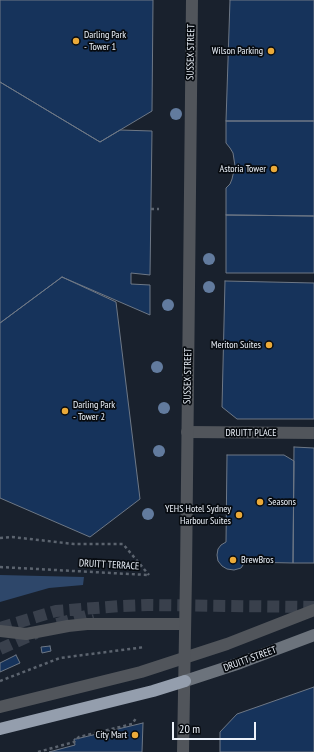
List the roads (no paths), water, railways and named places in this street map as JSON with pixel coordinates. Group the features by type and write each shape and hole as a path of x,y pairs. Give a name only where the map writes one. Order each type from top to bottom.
{"highway":[{"path":"0,728 153,692 184,681"}],"main road":[{"name":"DRUITT STREET","path":"184,681 240,663 314,635"}],"street":[{"name":"SUSSEX STREET","path":"184,752 192,0"},
{"name":"DRUITT PLACE","path":"187,432 314,433"},
{"path":"0,706 141,672 227,644 314,610"},
{"path":"0,631 26,634 87,624 185,624"}],"tunnel":[{"path":"0,628 56,611 121,606 314,607"},
{"path":"57,624 93,614"},
{"path":"0,649 36,633"}],"place":[{"name":"Darling Park - Tower 1","path":"76,41"},
{"name":"Wilson Parking","path":"271,51"},
{"name":"Astoria Tower","path":"274,169"},
{"name":"Meriton Suites","path":"269,345"},
{"name":"Darling Park - Tower 2","path":"65,411"},
{"name":"Seasons","path":"260,502"},
{"name":"YEHS Hotel Sydney Harbour Suites","path":"239,515"},
{"name":"BrewBros","path":"233,560"},
{"name":"City Mart","path":"135,735"}]}
